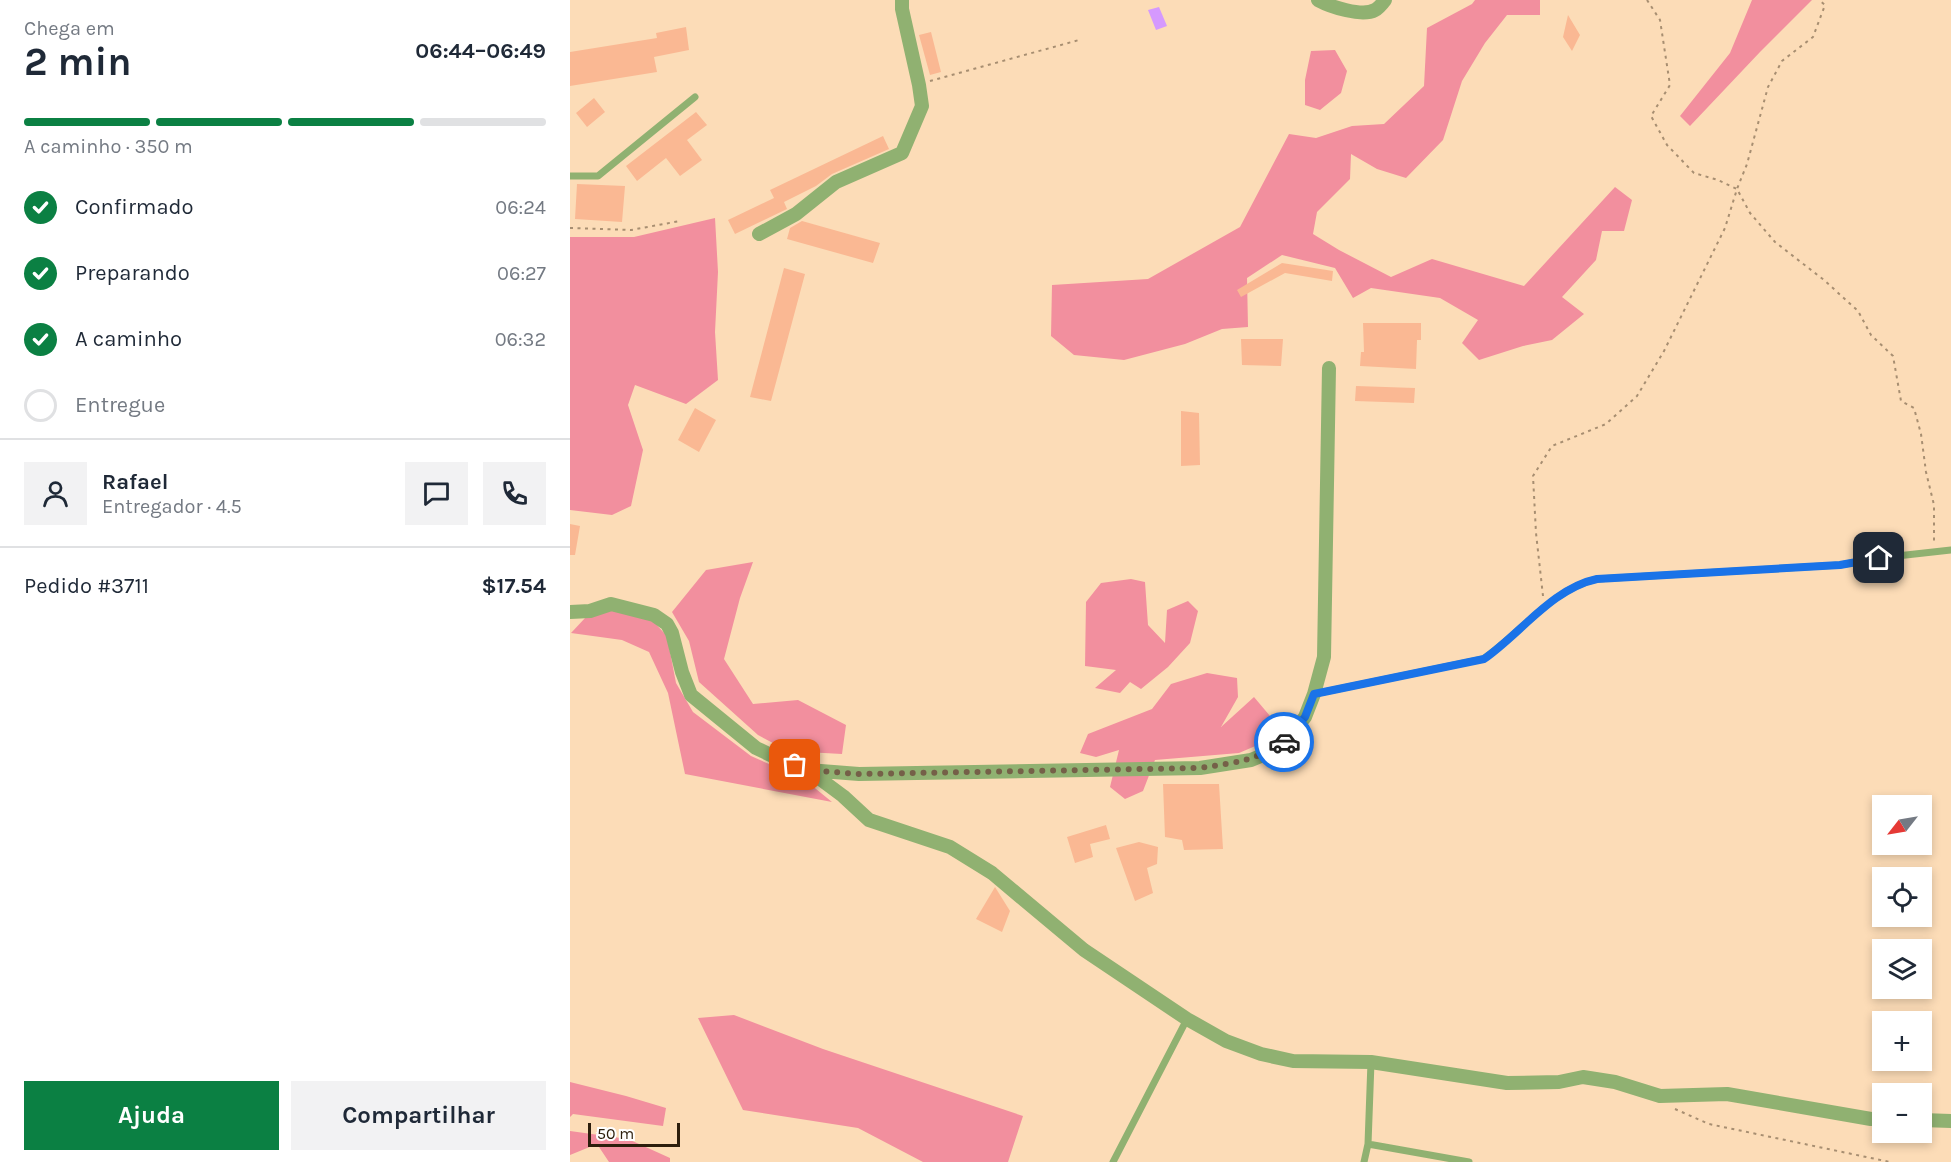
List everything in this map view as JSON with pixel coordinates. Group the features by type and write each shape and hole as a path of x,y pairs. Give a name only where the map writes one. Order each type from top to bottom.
{"street":[{"path":"759,234 796,214 836,182 902,153 922,106 902,9 903,0"},
{"path":"1318,0 1364,14 1377,10 1386,0"},
{"path":"570,612 590,611 615,604 645,612 660,619 667,624 672,633 685,683 694,699 756,748 808,770 859,774 1200,768 1251,760 1286,741 1305,717 1324,657 1329,368"},
{"path":"808,770 843,796 869,820 950,847 992,873 1084,950 1187,1019 1226,1041 1261,1054 1293,1061 1371,1062 1507,1083 1559,1082 1583,1077 1615,1082 1660,1096 1728,1094 1872,1119"},
{"path":"1932,1120 1951,1121"}],"lane":[{"path":"570,176 598,176 695,97"},
{"path":"1314,694 1484,659 1564,593 1582,582 1597,579 1840,565 1951,550"},
{"path":"1113,1162 1187,1019"},
{"path":"1364,1162 1368,1144 1371,1062"},
{"path":"1368,1144 1469,1162"}],"path":[{"path":"1647,0 1660,20 1670,85 1651,116 1667,145 1694,173 1718,180 1737,189 1750,213 1775,242 1824,280 1858,311 1871,335 1893,356 1901,401 1914,408 1921,434 1926,472 1934,505 1934,552"},
{"path":"1545,608 1536,533 1533,476 1552,446 1606,424 1637,396 1664,351 1725,228 1747,164 1768,87 1782,61 1813,37 1825,5 1820,0"},
{"path":"919,85 1079,40"},
{"path":"570,228 631,230 680,221"},
{"path":"1667,1105 1709,1124 1890,1162"}],"shaded area":[{"path":"1475,0 1540,0 1540,15 1507,15 1485,43 1462,81 1443,140 1406,178 1377,169 1351,154 1350,179 1317,212 1313,234 1391,277 1432,259 1524,286 1615,187 1632,200 1624,231 1602,231 1596,260 1562,297 1584,314 1552,340 1523,346 1479,360 1462,343 1478,320 1440,298 1371,288 1353,298 1335,268 1282,255 1247,278 1248,327 1222,329 1185,344 1124,360 1074,355 1051,336 1052,285 1148,279 1240,227 1289,134 1316,138 1352,126 1384,124 1424,86 1427,28 1472,4"},
{"path":"1752,0 1812,0 1690,126 1680,116 1730,53"},
{"path":"1159,7 1167,26 1156,30 1148,10"},
{"path":"1335,50 1347,71 1341,93 1320,110 1305,105 1305,80 1311,51"},
{"path":"715,218 718,272 715,332 718,380 686,404 635,385 628,405 643,450 631,506 612,515 570,510 570,237 634,237"},
{"path":"753,562 740,598 724,659 753,704 798,700 846,725 842,754 788,751 758,735 699,682 689,641 672,612 706,570"},
{"path":"1131,579 1145,582 1148,625 1165,643 1167,610 1188,601 1198,611 1190,643 1168,667 1141,689 1130,682 1120,693 1095,688 1116,670 1085,666 1086,602 1101,583"},
{"path":"624,610 653,621 667,636 676,683 693,712 751,756 805,780 832,802 685,774 668,693 649,652 622,640 571,633 586,617"},
{"path":"1207,673 1237,678 1238,697 1221,727 1254,697 1270,716 1291,714 1280,734 1267,728 1260,744 1239,753 1155,760 1143,791 1125,799 1110,787 1119,750 1096,757 1080,753 1088,734 1152,709 1171,684"},
{"path":"734,1015 823,1049 1023,1116 1008,1162 923,1162 858,1128 743,1110 698,1018"},
{"path":"570,1082 666,1108 663,1126 573,1114 570,1117"},
{"path":"570,1131 628,1139 670,1158 670,1162 609,1162 597,1144 570,1155"}],"building":[{"path":"1568,15 1580,35 1572,51 1563,37"},
{"path":"686,27 689,50 654,57 657,72 570,86 570,52 657,38 656,33"},
{"path":"931,32 941,72 930,75 919,35"},
{"path":"594,98 605,112 587,127 576,113"},
{"path":"696,112 707,125 687,140 702,160 680,176 666,158 637,181 626,166"},
{"path":"883,136 889,149 832,174 816,186 784,202 787,209 735,234 728,220 774,198 770,190"},
{"path":"577,184 625,186 622,222 575,219"},
{"path":"802,221 880,243 873,263 787,239 790,228"},
{"path":"1282,263 1333,271 1332,281 1285,273 1241,297 1237,290"},
{"path":"784,268 805,274 771,401 750,397"},
{"path":"1363,323 1421,323 1421,340 1417,340 1416,369 1360,366 1361,352 1364,352"},
{"path":"1241,339 1283,339 1281,366 1242,365"},
{"path":"1356,386 1415,388 1414,403 1355,401"},
{"path":"695,408 716,420 699,452 678,440"},
{"path":"1181,411 1199,413 1200,465 1181,466"},
{"path":"570,524 580,526 575,555 570,555"},
{"path":"1163,784 1219,784 1223,849 1184,850 1182,840 1165,837"},
{"path":"1106,825 1110,839 1090,844 1093,857 1075,863 1067,837"},
{"path":"1139,842 1158,847 1157,864 1147,868 1153,893 1135,901 1116,848"},
{"path":"995,887 1010,911 1002,932 976,919"}],"way so far":[{"path":"795,765 808,770 859,774 1200,768 1251,760 1268,753 1284,742"}],"route":[{"path":"1284,742 1305,717 1314,694 1484,659 1564,593 1582,582 1597,579 1840,565 1879,558"}]}
